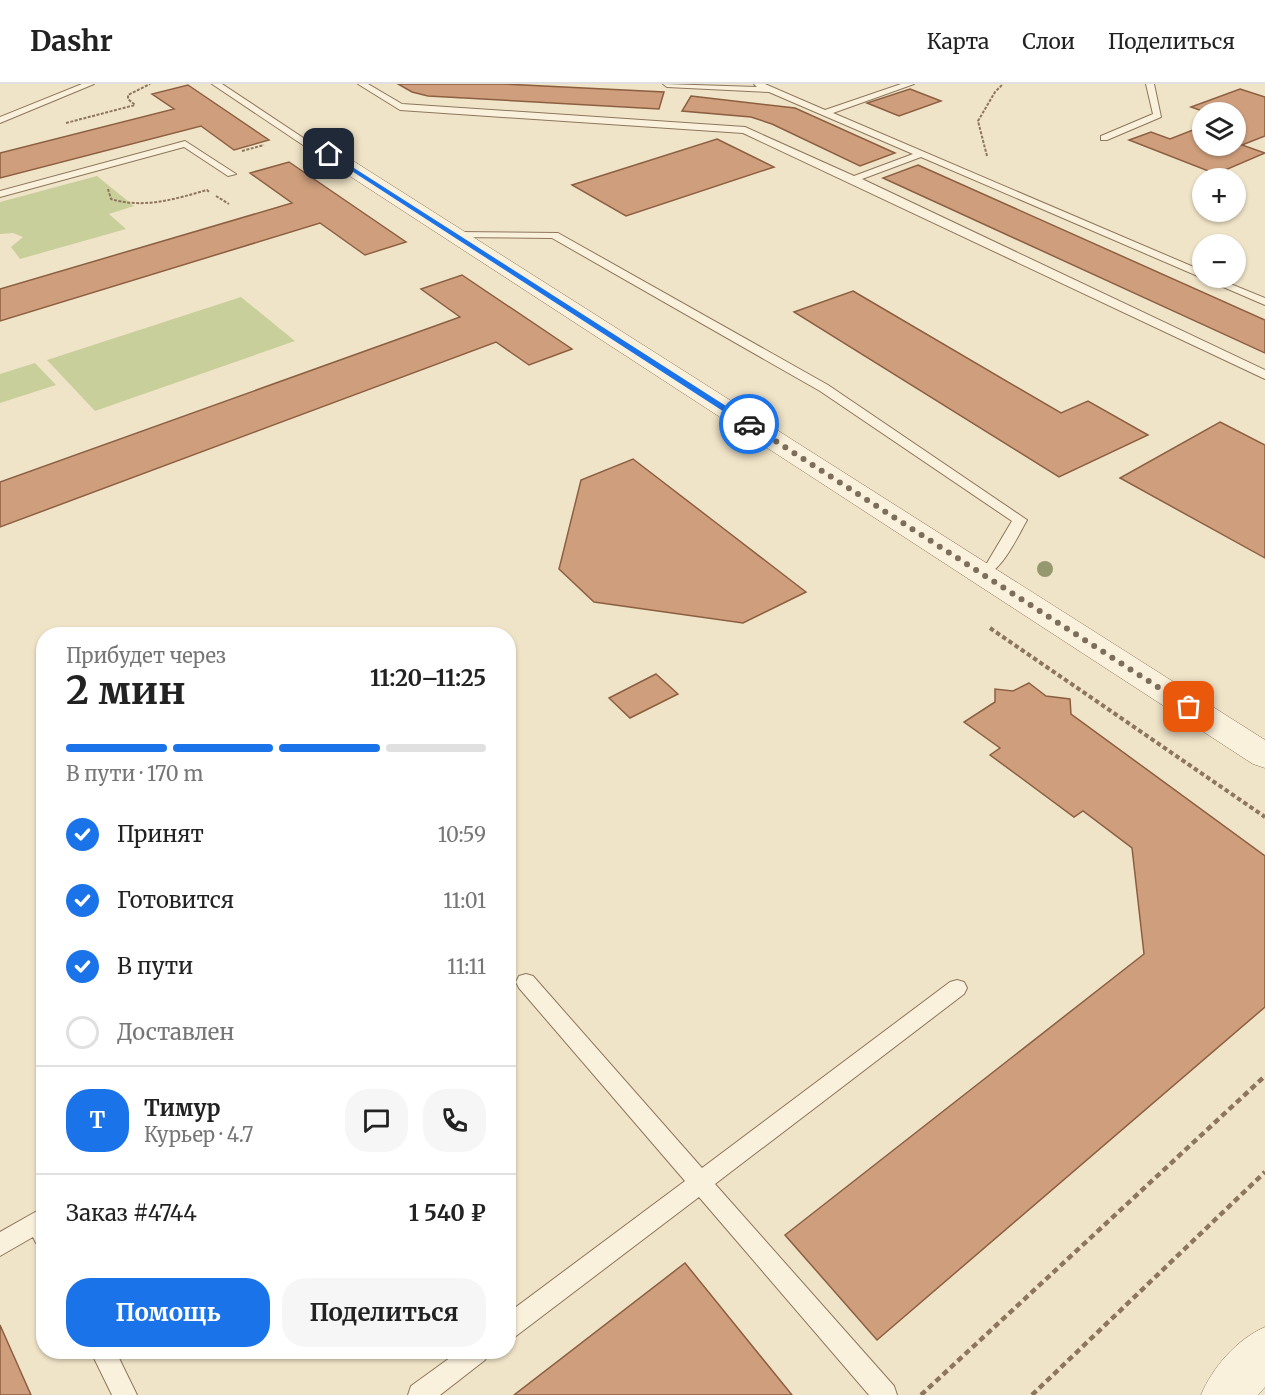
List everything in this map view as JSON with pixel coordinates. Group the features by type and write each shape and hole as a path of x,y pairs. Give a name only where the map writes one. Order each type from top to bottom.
{"street":[{"path":"323,152 456,235 1265,756"},
{"path":"1225,1395 1265,1351"}],"lane":[{"path":"0,120 90,84"},
{"path":"216,84 323,152"},
{"path":"362,84 400,107 745,130 854,179 1265,375"},
{"path":"667,84 773,91"},
{"path":"758,84 1192,270"},
{"path":"824,112 910,84"},
{"path":"1104,138 1158,116 1150,84"},
{"path":"0,194 185,144 231,174"},
{"path":"854,179 921,154"},
{"path":"456,235 554,235 599,263 824,388 1020,520 992,566 980,573"},
{"path":"1232,288 1265,302"},
{"path":"526,982 885,1395"},
{"path":"516,1322 957,988"},
{"path":"0,1245 36,1223"},
{"path":"107,1359 125,1395"},
{"path":"420,1395 468,1359"}],"path":[{"path":"982,180 987,154 978,121 988,109 994,90 1003,84"},
{"path":"115,163 107,191 111,199 123,204 151,205 207,190 229,204"},
{"path":"990,628 1265,817"},
{"path":"921,1395 1265,1076"},
{"path":"1032,1395 1265,1172"}],"green space":[{"path":"97,176 134,206 109,214 126,229 20,259 11,247 23,237 13,233 0,234 0,202"},
{"path":"241,297 295,341 95,411 47,360"},
{"path":"35,363 56,385 0,403 0,374"}],"building":[{"path":"398,84 504,84 664,92 659,109 428,96 412,92"},
{"path":"188,85 269,140 234,150 201,126 0,178 0,153 174,109 152,94"},
{"path":"910,89 941,101 899,116 867,103"},
{"path":"1240,89 1265,97 1265,136 1246,143 1246,102 1205,102"},
{"path":"691,96 795,108 895,153 860,166 772,124 751,117 682,111"},
{"path":"1192,130 1192,156 1246,156 1246,146 1265,153 1230,168 1201,168 1129,140 1151,132 1170,139"},
{"path":"717,139 774,167 626,216 572,185"},
{"path":"289,162 406,242 365,255 320,223 0,321 0,289 292,203 250,173"},
{"path":"918,165 1265,320 1265,353 883,178"},
{"path":"462,275 572,349 529,365 496,342 0,527 0,482 460,317 421,289"},
{"path":"853,291 1061,413 1088,401 1148,435 1059,477 794,312"},
{"path":"1220,422 1265,445 1265,558 1120,478"},
{"path":"633,459 806,592 743,623 594,602 559,569 581,480"},
{"path":"656,674 678,694 630,718 609,698"},
{"path":"1029,683 1046,696 1070,699 1071,714 1265,856 1265,1007 877,1340 785,1235 1144,954 1132,848 1083,811 1074,817 990,755 1000,748 964,722 995,702 995,689 1013,691"},
{"path":"685,1263 792,1395 514,1395"},
{"path":"0,1325 31,1395 0,1395"}],"way so far":[{"path":"749,424 1189,707"}],"route":[{"path":"329,154 749,424"}]}
